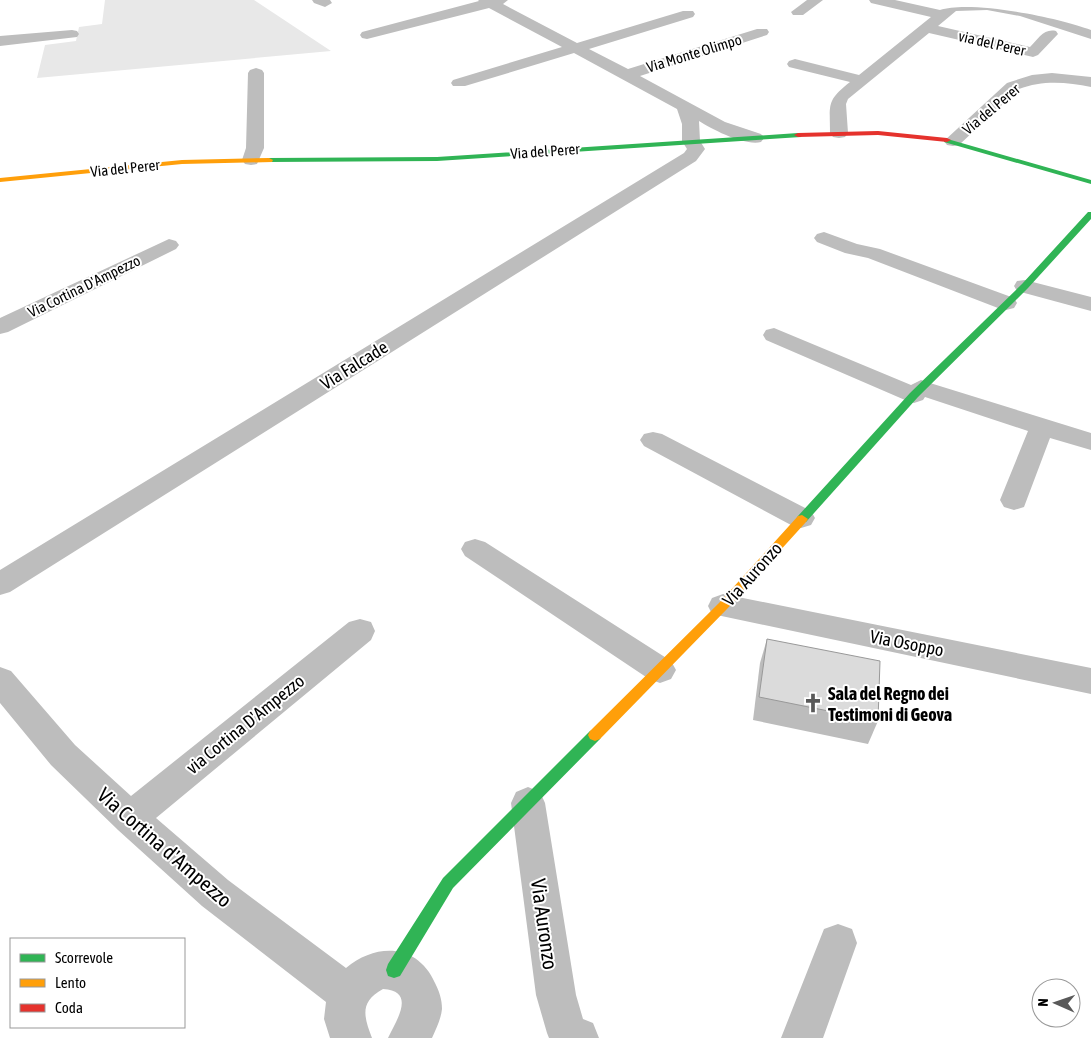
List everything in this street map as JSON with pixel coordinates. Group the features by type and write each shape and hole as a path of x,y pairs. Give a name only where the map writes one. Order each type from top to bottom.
{"street":[{"path":"798,12 816,0"},
{"name":"Via del Perer","path":"876,0 943,15"},
{"name":"Via Monte Olimpo","path":"367,35 492,1 719,126 755,138"},
{"name":"Via del Perer","path":"839,133 838,104 841,97 952,7 987,2 1027,12 1091,35"},
{"path":"459,83 688,14"},
{"name":"via del Perer","path":"927,28 1033,52 1050,34"},
{"name":"Via Monte Olimpo","path":"627,75 762,32"},
{"path":"0,41 72,34"},
{"path":"795,64 861,80"},
{"path":"251,160 255,148 256,73"},
{"name":"Via del Perer","path":"953,141 1014,86 1022,82 1067,79 1091,82"},
{"path":"685,108 691,124 691,141"},
{"name":"Via del Perer","path":"0,180 173,163 251,160 364,161 437,159 691,141 839,133 896,134 953,141 1091,182"},
{"name":"Via Falcade","path":"0,584 690,157 696,149 691,141"},
{"name":"Via Auronzo","path":"394,970 448,883 723,606 800,518 917,392 1025,286 1091,214"},
{"path":"824,238 852,249 873,253 1006,303"},
{"name":"Via Cortina D'Ampezzo","path":"0,327 169,245"},
{"path":"1025,286 1091,304"},
{"path":"774,335 917,392 1042,426 1091,442"},
{"path":"1014,500 1042,426"},
{"path":"653,440 800,518"},
{"path":"475,549 660,670"},
{"name":"Via Osoppo","path":"723,606 1091,681"},
{"name":"via Cortina D'Ampezzo","path":"130,818 360,630"},
{"name":"Via Cortina d'Ampezzo","path":"0,680 63,755 130,818 215,893 348,994"},
{"name":"Via Auronzo","path":"528,803 556,995 568,1033 578,1038"},
{"path":"802,1038 838,944"},
{"path":"351,1038 344,1024 344,1009 348,994 361,979 381,969 394,970 406,975 416,984 422,1002 420,1019 409,1038"}],"shaded area":[{"path":"105,0 254,0 331,51 37,78 45,45 76,41 79,27 102,24"}],"building":[{"path":"767,639 880,661 878,721 759,697"}],"traffic: fast":[{"path":"269,160 437,159 798,135"},
{"path":"947,140 1091,182"},
{"path":"802,519 914,395 1025,286 1091,214"},
{"path":"394,970 448,883 595,735"}],"traffic: slow":[{"path":"0,180 182,162 269,160"},
{"path":"595,735 723,606 802,519"}],"traffic: jam":[{"path":"798,135 878,133 947,140"}],"place":[{"name":"Sala del Regno dei Testimoni di Geova","path":"813,703"}]}
